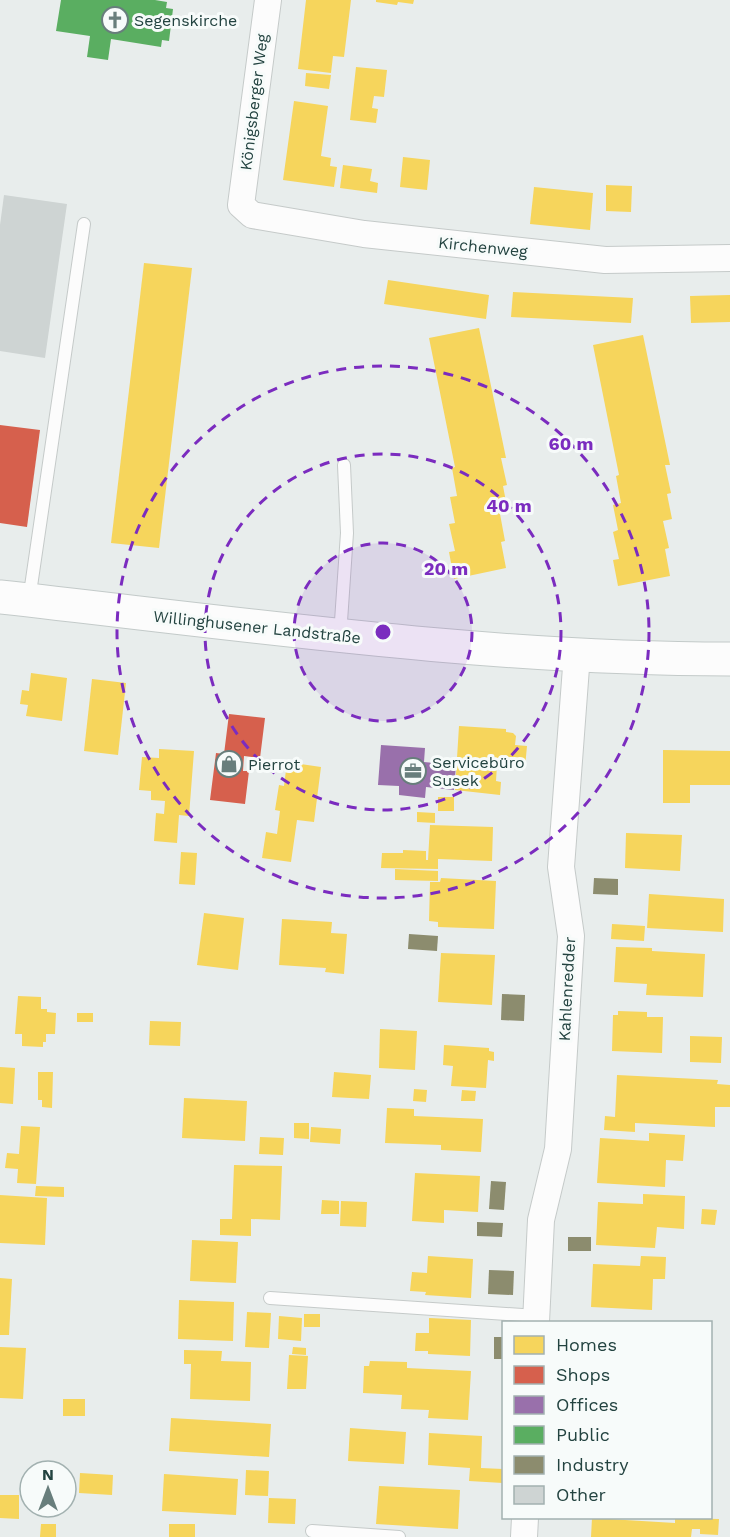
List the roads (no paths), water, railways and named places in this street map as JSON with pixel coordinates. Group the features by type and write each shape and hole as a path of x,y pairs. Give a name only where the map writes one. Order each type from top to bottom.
{"street":[{"name":"Königsberger Weg","path":"241,205 265,0"},
{"name":"Kirchenweg","path":"241,205 252,215 364,234 582,258 605,260 730,258"},
{"name":"Willinghusener Landstraße","path":"15,598 340,637 577,654 730,659"},
{"name":"Kahlenredder","path":"536,1319 541,1220 559,1137 570,936 561,867 577,654"},
{"path":"524,1537 525,1519"}],"lane":[{"path":"15,598 84,224"},
{"path":"340,637 347,533 344,465"},
{"path":"270,1298 536,1319"},
{"path":"312,1531 399,1537"}],"place":[{"name":"Segenskirche","path":"115,20"},
{"name":"Pierrot","path":"229,764"},
{"name":"Servicebüro Susek","path":"413,771"}]}
